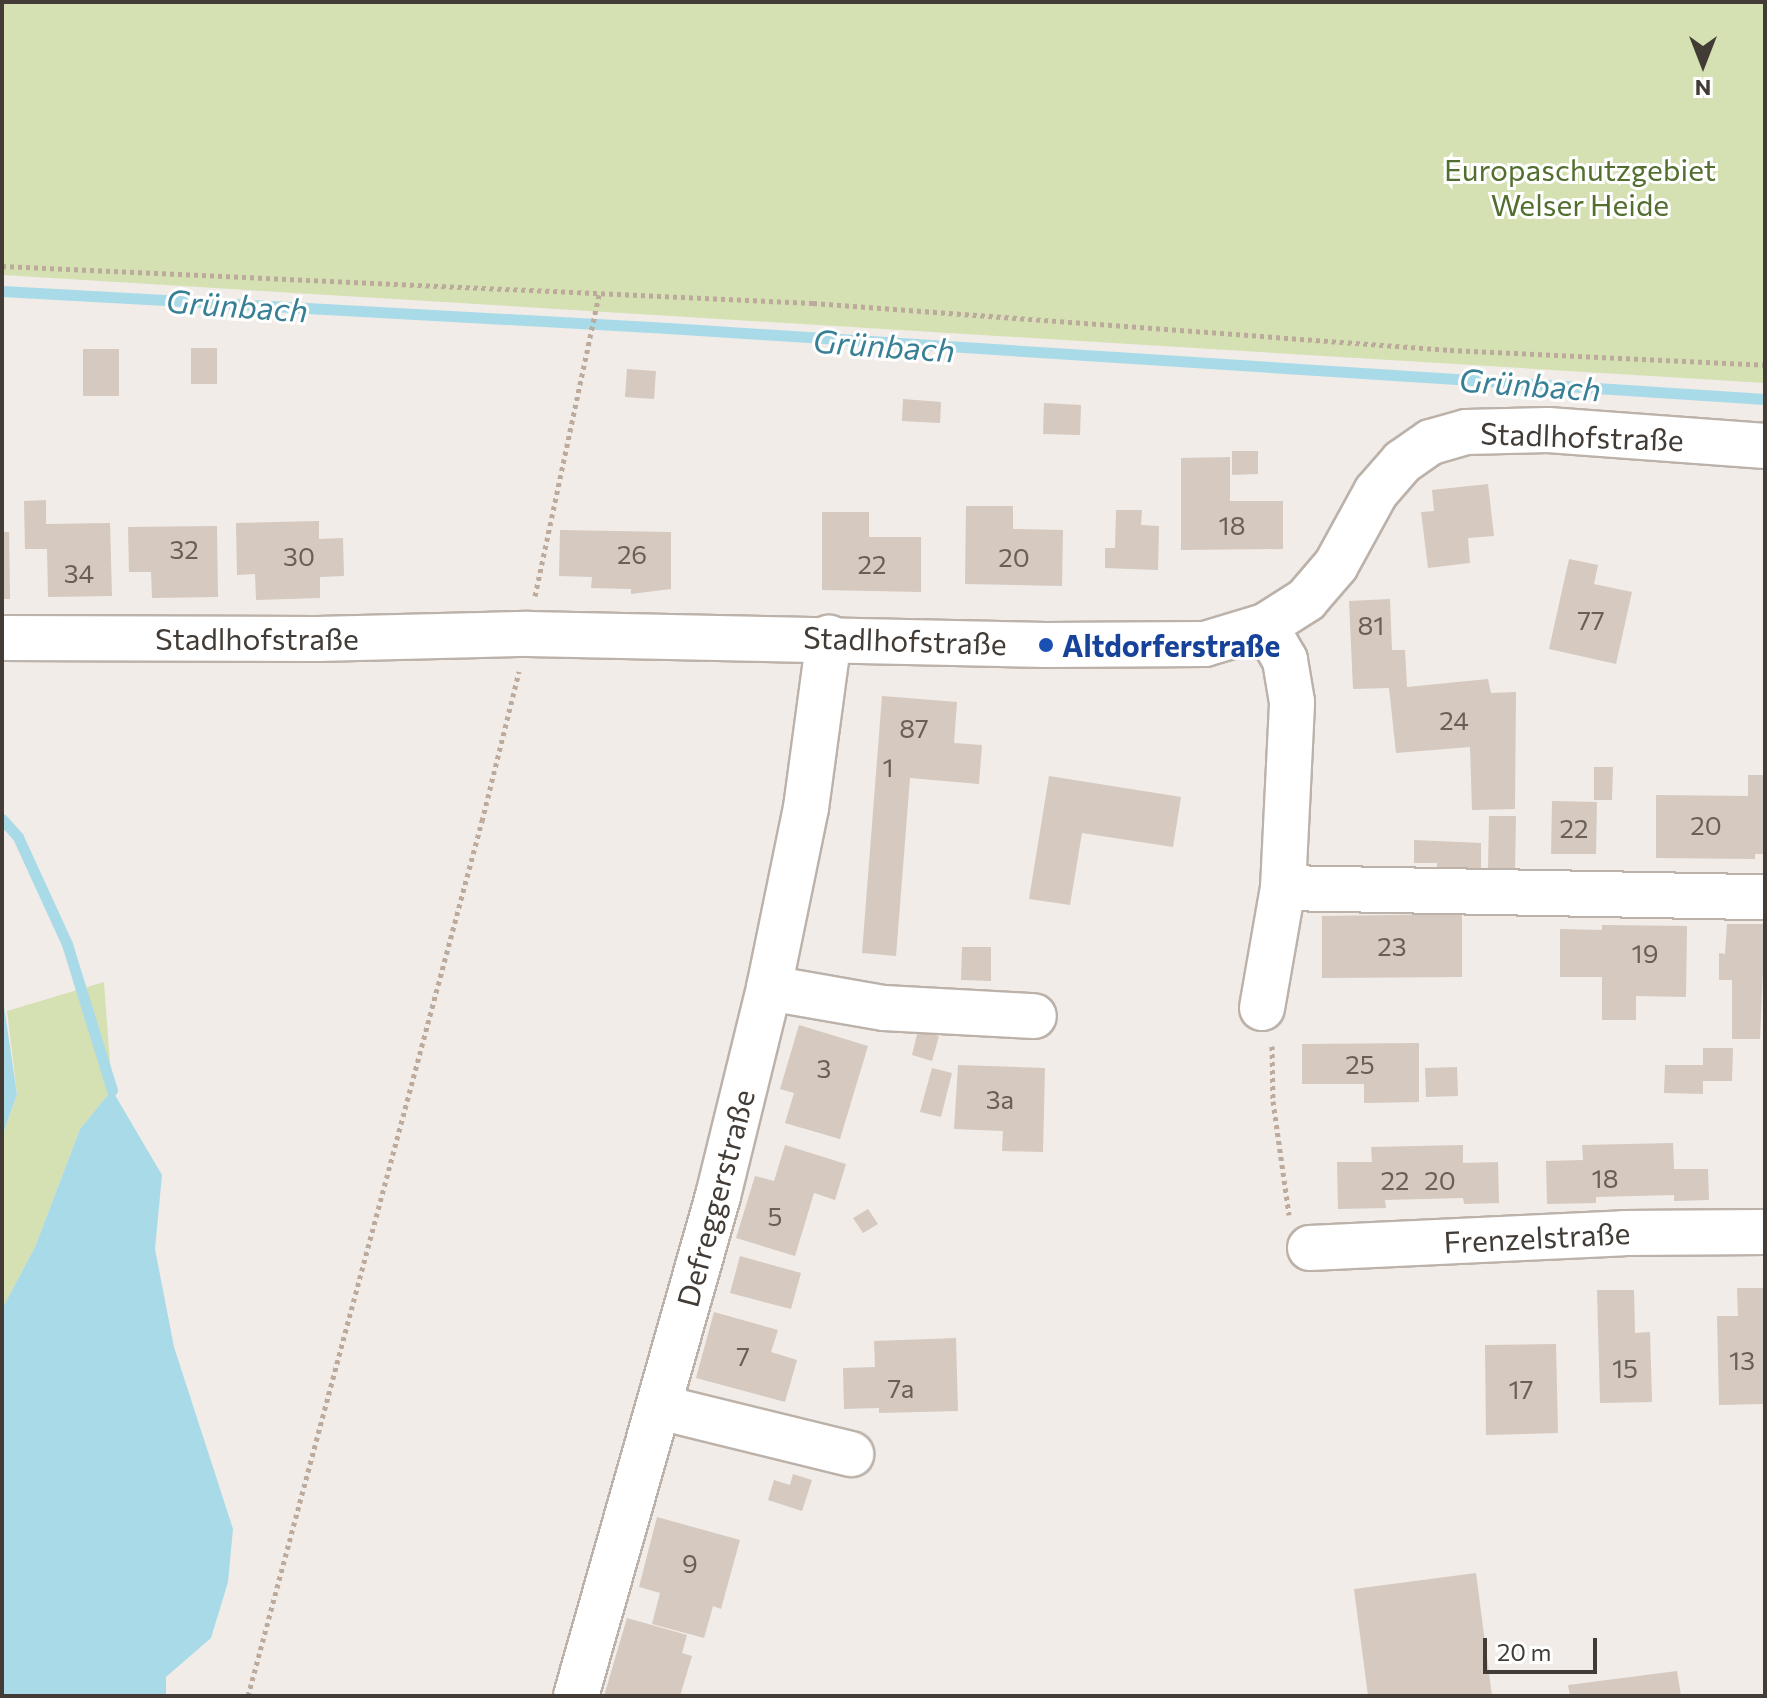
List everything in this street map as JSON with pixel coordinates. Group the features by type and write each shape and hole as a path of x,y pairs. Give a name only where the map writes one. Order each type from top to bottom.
{"street":[{"name":"Stadlhofstraße","path":"2,638 317,639 528,634 1046,645 1205,644 1265,626 1306,600 1336,565 1376,492 1402,462 1431,442 1466,432 1548,430 1765,446"},
{"path":"1262,1008 1283,888 1292,702 1285,660 1265,626"},
{"name":"Defreggerstraße","path":"576,1696 659,1407 769,988 806,808 829,638"},
{"path":"1283,888 1765,897"},
{"path":"769,988 884,1008 1034,1016"},
{"name":"Frenzelstraße","path":"1310,1248 1624,1233 1765,1232"},
{"path":"659,1407 851,1454"}],"path":[{"path":"2,266 318,278 599,295 813,303 1450,350 1765,365"},
{"path":"248,1696 474,852 528,634 545,537 593,333 599,295"},
{"path":"1262,1008 1271,1023 1273,1101 1289,1216 1310,1248"}],"green space":[{"name":"Europaschutzgebiet Welser Heide","path":"2,2 1765,2 1765,383 2,275"},
{"path":"104,982 112,1090 80,1129 35,1247 2,1309 2,1137 17,1094 7,1011"}],"water":[{"path":"2,993 17,1094 2,1137"},
{"path":"112,1090 162,1175 155,1249 174,1347 233,1529 228,1582 211,1638 166,1677 166,1696 2,1696 2,1309 35,1247 80,1129"}],"building":[{"path":"191,348 217,348 217,384 191,384"},
{"path":"83,349 119,349 119,396 83,396"},
{"path":"627,369 656,371 654,399 625,397"},
{"path":"903,399 941,402 940,423 902,421"},
{"path":"1044,403 1081,405 1080,435 1043,434"},
{"path":"1232,451 1258,451 1258,474 1232,475"},
{"path":"1230,457 1230,501 1283,501 1283,549 1181,550 1181,458"},
{"path":"1488,484 1494,536 1468,538 1470,563 1428,568 1421,512 1434,511 1432,490"},
{"path":"46,500 46,524 110,523 112,596 48,597 47,549 25,549 24,501"},
{"path":"966,506 1013,506 1013,529 1063,530 1062,586 965,584"},
{"path":"1116,510 1142,510 1141,525 1159,526 1158,570 1105,568 1105,548 1115,548"},
{"path":"822,512 869,512 869,537 921,537 921,592 822,590"},
{"path":"319,521 319,539 343,538 344,576 320,577 320,598 256,600 255,574 237,575 236,523"},
{"path":"217,526 218,597 152,598 151,572 129,572 128,527"},
{"path":"560,530 671,532 671,589 631,594 631,589 591,588 592,577 559,576"},
{"path":"2,532 9,532 10,599 2,599"},
{"path":"1569,559 1598,565 1594,584 1632,592 1616,664 1549,649"},
{"path":"1390,599 1392,650 1405,650 1407,687 1488,679 1491,693 1516,692 1515,809 1472,810 1470,747 1396,753 1389,688 1353,689 1349,601"},
{"path":"882,696 957,702 954,743 982,745 979,784 910,778 896,956 862,953"},
{"path":"1594,767 1613,767 1612,800 1594,800"},
{"path":"1748,775 1765,775 1765,854 1755,854 1755,859 1656,858 1656,795 1748,796"},
{"path":"1049,776 1181,797 1173,847 1082,833 1070,905 1029,899"},
{"path":"1552,801 1597,802 1596,854 1551,854"},
{"path":"1489,816 1516,816 1515,871 1488,870"},
{"path":"1414,840 1481,843 1481,868 1437,869 1437,863 1414,863"},
{"path":"1462,914 1462,977 1322,978 1322,916"},
{"path":"1727,924 1765,924 1760,1039 1732,1039 1732,980 1719,980 1719,953 1725,954"},
{"path":"1602,925 1687,926 1686,997 1636,996 1636,1020 1602,1020 1602,977 1560,977 1560,929 1602,930"},
{"path":"962,947 991,947 991,981 961,980"},
{"path":"799,1025 868,1046 840,1139 785,1123 794,1093 780,1089"},
{"path":"918,1030 939,1036 932,1061 912,1055"},
{"path":"1419,1043 1419,1102 1364,1103 1364,1084 1302,1084 1302,1044"},
{"path":"1703,1048 1733,1048 1732,1081 1703,1081 1703,1094 1664,1093 1665,1065 1703,1065"},
{"path":"958,1065 1045,1068 1043,1152 1002,1151 1003,1131 954,1129"},
{"path":"1457,1067 1458,1096 1426,1097 1425,1068"},
{"path":"932,1068 952,1073 941,1117 920,1112"},
{"path":"1673,1143 1674,1169 1708,1169 1709,1200 1674,1201 1674,1195 1596,1197 1596,1203 1547,1204 1546,1161 1583,1160 1582,1145"},
{"path":"785,1145 846,1164 835,1200 814,1193 795,1256 736,1238 755,1176 774,1181"},
{"path":"1463,1145 1463,1163 1498,1162 1499,1203 1464,1204 1463,1198 1385,1200 1386,1208 1338,1209 1337,1162 1372,1162 1371,1147"},
{"path":"868,1209 878,1224 863,1233 853,1218"},
{"path":"740,1256 801,1273 791,1309 730,1293"},
{"path":"1737,1288 1765,1288 1765,1404 1719,1405 1717,1316 1738,1316"},
{"path":"1597,1290 1634,1290 1635,1333 1650,1332 1652,1402 1600,1403"},
{"path":"714,1312 778,1330 771,1352 797,1360 785,1402 696,1378"},
{"path":"956,1338 958,1411 879,1413 879,1408 844,1409 843,1368 875,1367 874,1341"},
{"path":"1556,1344 1558,1433 1486,1435 1485,1345"},
{"path":"793,1474 812,1480 802,1511 768,1500 774,1480 790,1485"},
{"path":"657,1517 740,1540 721,1609 713,1606 704,1638 652,1624 660,1593 639,1587"},
{"path":"1476,1573 1492,1696 1368,1696 1354,1589"},
{"path":"627,1618 687,1635 682,1653 692,1656 680,1696 604,1696"},
{"path":"1677,1671 1681,1696 1570,1696 1568,1685"}],"waterway":[{"name":"Grünbach","path":"2,291 668,328 1765,399"},
{"path":"2,819 18,837 67,944 112,1090"}],"place":[{"name":"Altdorferstraße","path":"1046,645"}]}
